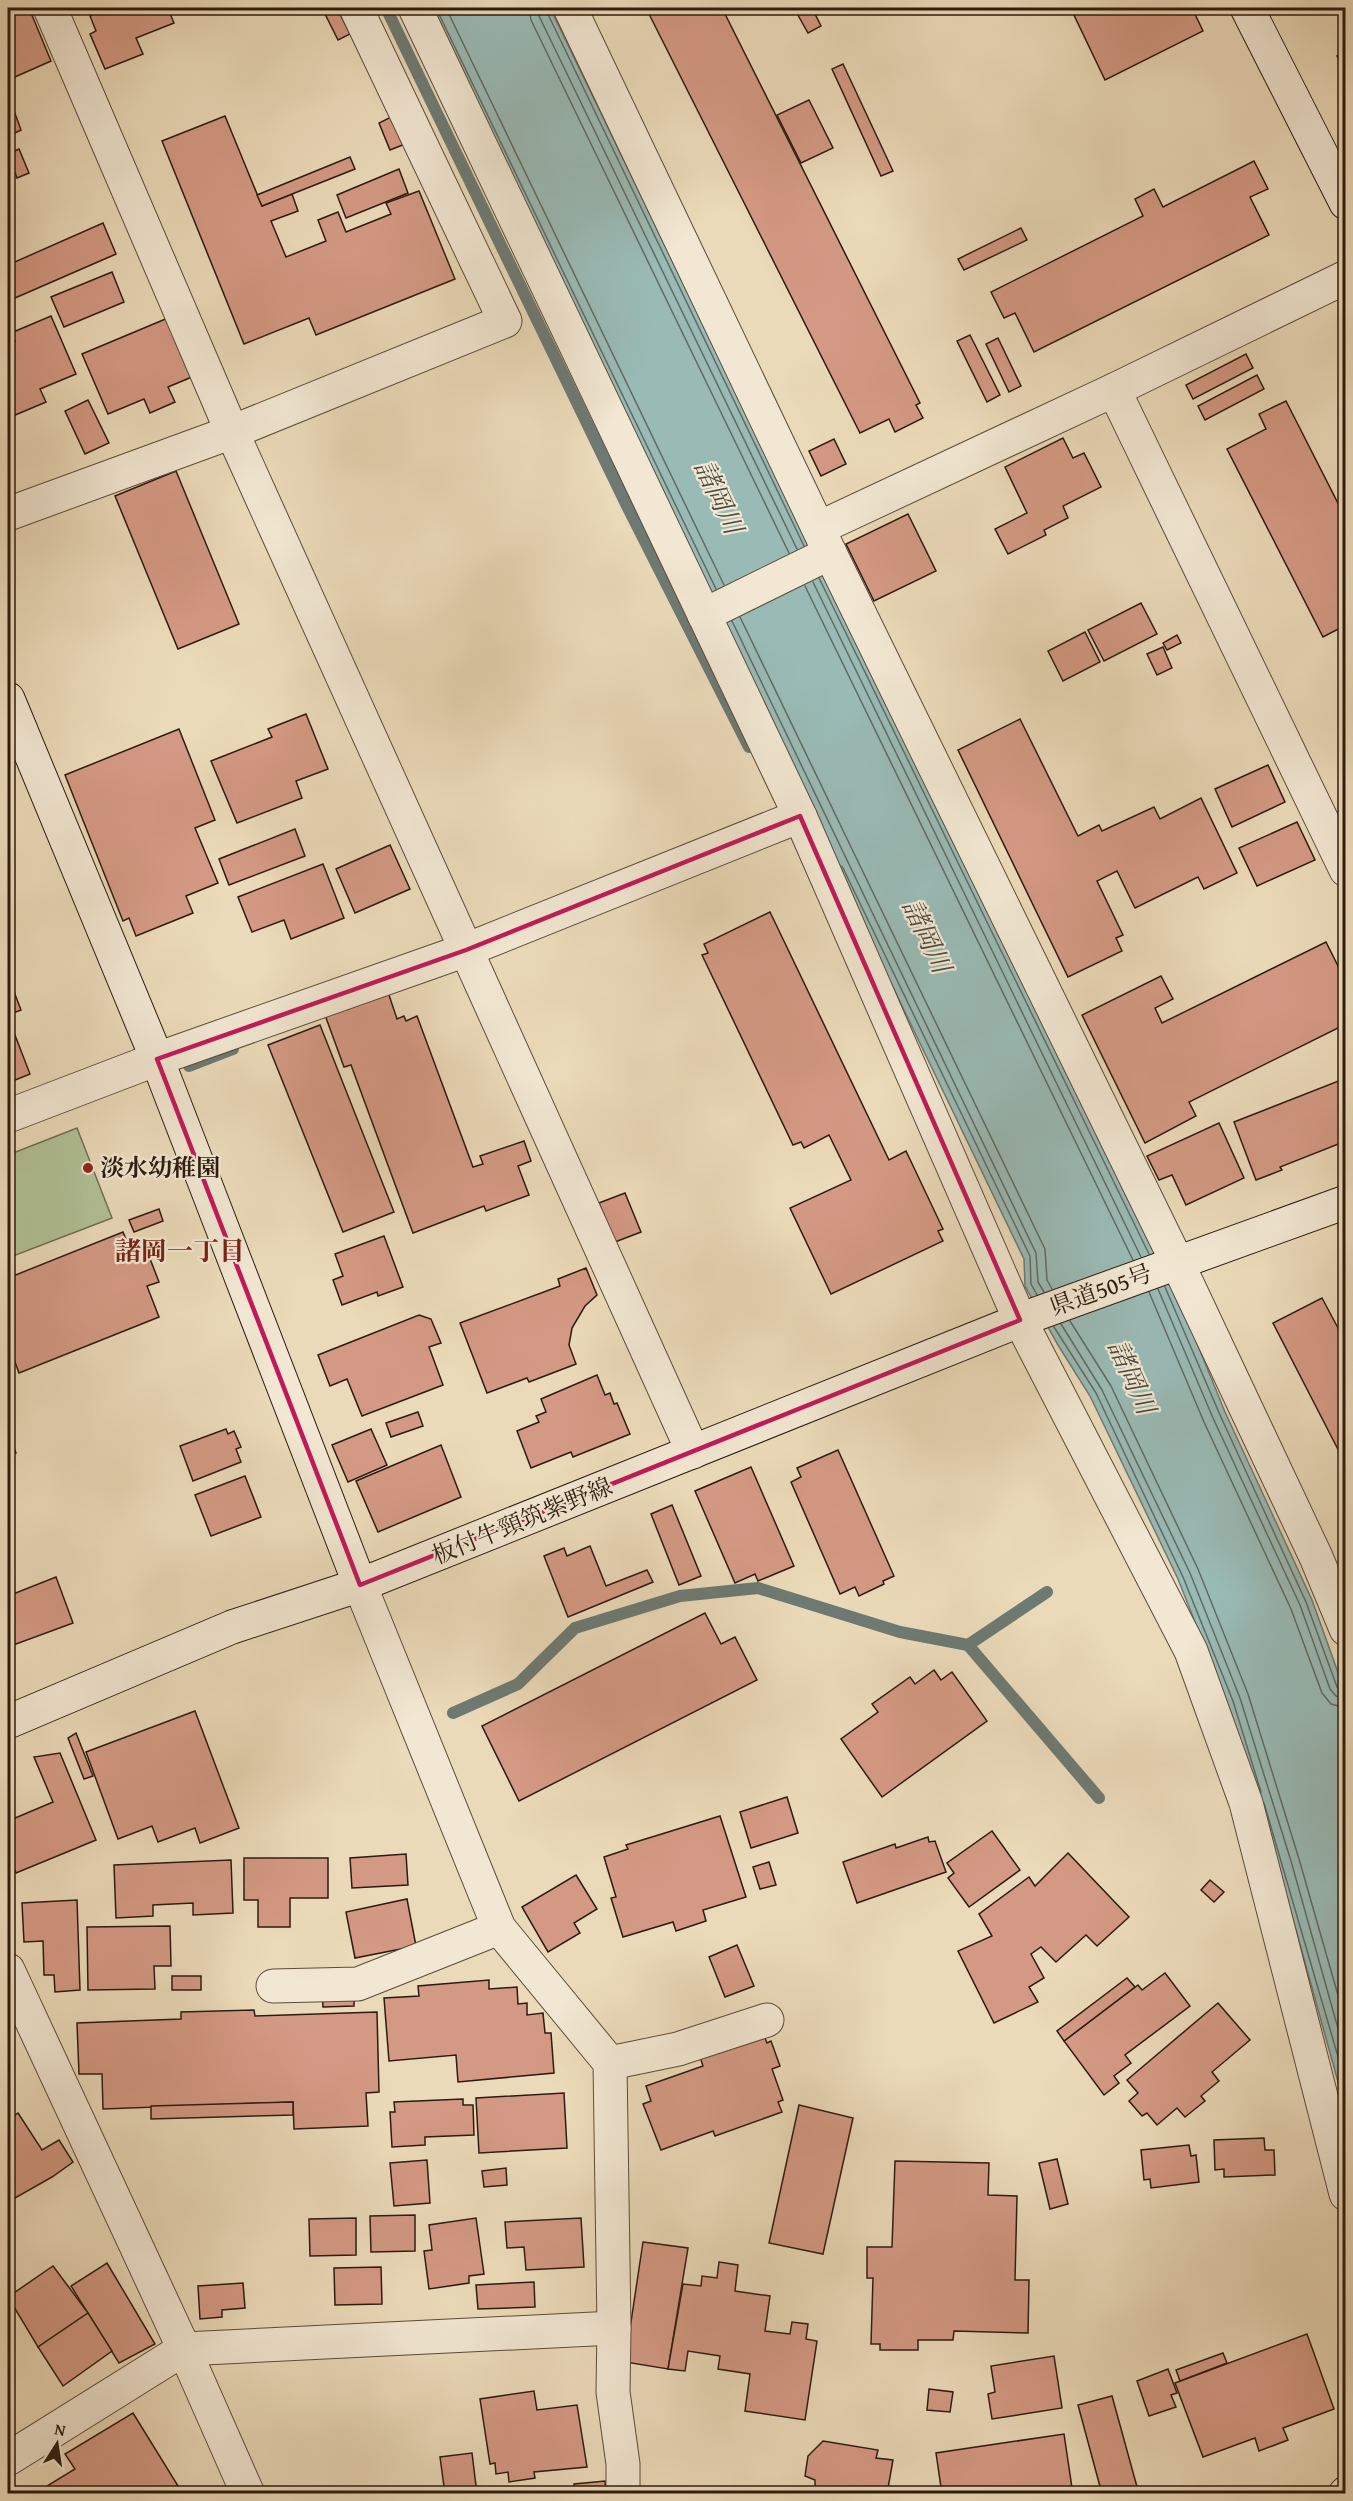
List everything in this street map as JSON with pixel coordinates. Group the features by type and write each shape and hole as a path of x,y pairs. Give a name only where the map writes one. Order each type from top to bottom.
{"street":[{"path":"50,8 232,432 693,1452"},
{"path":"8,514 232,432 505,321 356,8"},
{"path":"415,8 800,816 1028,1317 1191,1651 1246,1803 1346,2194"},
{"path":"570,8 1171,1264 1316,1557 1346,1629"},
{"path":"1247,8 1346,203"},
{"path":"704,615 825,540 1114,390 1346,277"},
{"path":"1114,390 1346,870"},
{"path":"8,699 157,1059 360,1585 499,1928 610,2063 613,2392 623,2464 623,2493"},
{"path":"8,1116 157,1059 466,951 800,816"},
{"name":"県道505号","path":"1028,1317 1346,1202"},
{"name":"板付牛頸筑紫野線","path":"8,1722 232,1627 360,1585 1028,1317"},
{"path":"273,1986 358,1984 499,1928"},
{"path":"8,1970 184,2349 248,2493"},
{"path":"610,2063 678,2049 767,2020"},
{"path":"8,2459 184,2349 614,2328"}],"highlighted area":[{"path":"800,816 1020,1320 360,1585 157,1059 466,950"}],"green space":[{"path":"77,1128 112,1218 8,1258 8,1155"}],"water":[{"name":"諸岡川","path":"421,8 550,8 1183,1309 1225,1412 1312,1600 1345,1692 1345,2107 1278,1865 1227,1703 1178,1579 1090,1396 1025,1286 1024,1259"}],"building":[{"path":"8,8 29,8 51,61 8,80"},
{"path":"105,8 177,8 169,11 174,23 136,38 143,54 105,69 90,34 96,31 90,16"},
{"path":"322,8 337,8 350,34 338,40"},
{"path":"646,8 722,8 920,403 916,405 923,418 895,432 889,419 860,433"},
{"path":"794,8 812,8 821,26 808,33"},
{"path":"1084,8 1110,8 1113,12 1123,8 1192,8 1203,31 1105,80 1073,13"},
{"path":"1346,52 1346,76 1337,56"},
{"path":"843,64 893,171 881,176 832,69"},
{"path":"8,94 21,130 8,136"},
{"path":"809,100 833,148 801,163 777,115"},
{"path":"225,116 262,206 292,194 298,211 271,221 286,257 326,241 318,220 338,212 346,232 391,214 386,203 419,191 455,279 316,335 309,318 244,344 162,141"},
{"path":"393,116 405,144 390,150 379,123"},
{"path":"19,149 29,173 17,178 8,154"},
{"path":"350,157 355,169 262,206 257,195"},
{"path":"1254,161 1268,189 1250,197 1269,235 1034,352 1015,313 1004,318 991,292 1143,216 1135,199 1154,189 1163,207"},
{"path":"399,169 408,193 346,218 337,195"},
{"path":"103,223 116,254 8,301 8,265"},
{"path":"1021,228 1027,240 964,270 958,259"},
{"path":"112,272 124,302 64,327 51,297"},
{"path":"175,315 199,374 168,387 175,402 150,413 144,399 108,414 82,354"},
{"path":"51,316 76,374 40,389 46,402 8,418 8,344 15,341 11,333"},
{"path":"970,335 1000,395 987,402 957,341"},
{"path":"998,338 1021,386 1009,392 986,344"},
{"path":"1246,354 1253,368 1193,399 1186,385"},
{"path":"1257,375 1264,389 1205,420 1198,406"},
{"path":"88,400 109,443 85,454 65,411"},
{"path":"1286,401 1346,519 1346,625 1323,637 1227,449 1266,429 1259,414"},
{"path":"1063,438 1073,458 1084,453 1101,487 1063,506 1068,518 1044,530 1046,535 1008,554 995,529 1027,513 1005,467"},
{"path":"834,439 846,464 821,476 809,451"},
{"path":"176,471 239,624 178,649 115,496"},
{"path":"908,514 936,571 874,601 846,544"},
{"path":"1141,603 1157,634 1104,661 1088,630"},
{"path":"1085,632 1100,662 1063,681 1048,651"},
{"path":"1177,635 1181,643 1167,650 1163,643"},
{"path":"1163,647 1172,668 1157,675 1147,654"},
{"path":"306,714 328,769 296,781 302,798 237,823 211,761 272,737 268,729"},
{"path":"1020,719 1078,836 1099,825 1102,831 1154,807 1160,819 1201,798 1237,873 1204,889 1198,877 1135,908 1117,871 1097,881 1123,935 1116,938 1122,951 1068,977 958,750"},
{"path":"179,729 215,820 195,828 218,883 186,896 193,913 136,936 129,918 123,921 65,775"},
{"path":"1268,765 1285,802 1232,827 1215,789"},
{"path":"1297,822 1315,860 1257,886 1239,848"},
{"path":"295,829 305,856 229,885 219,859"},
{"path":"390,845 410,889 355,913 336,869"},
{"path":"323,864 344,918 291,939 284,920 252,932 238,897"},
{"path":"770,912 889,1160 906,1151 943,1229 938,1231 943,1241 831,1294 790,1208 851,1180 829,1135 804,1148 801,1142 793,1145 702,955 708,953 704,944"},
{"path":"1326,942 1346,982 1346,1024 1189,1102 1196,1116 1145,1143 1082,1015 1161,976 1173,999 1155,1008 1162,1023"},
{"path":"8,976 21,1010 8,1015"},
{"path":"388,992 397,1019 404,1016 406,1021 417,1016 473,1167 483,1164 480,1156 524,1141 531,1161 518,1166 529,1195 486,1211 484,1206 413,1233 351,1065 344,1067 325,1015"},
{"path":"8,1017 30,1074 8,1083"},
{"path":"320,1025 394,1212 343,1232 268,1045"},
{"path":"1346,1078 1346,1141 1280,1167 1282,1170 1256,1180 1234,1122"},
{"path":"1219,1123 1244,1178 1186,1205 1172,1175 1159,1180 1147,1156"},
{"path":"625,1193 641,1232 615,1242 599,1203"},
{"path":"159,1209 163,1221 134,1232 129,1220"},
{"path":"123,1232 133,1256 147,1251 159,1282 147,1286 159,1317 19,1373 8,1343 8,1278"},
{"path":"384,1236 403,1287 378,1296 377,1292 342,1305 333,1280 343,1276 335,1254"},
{"path":"586,1268 597,1295 585,1306 572,1328 569,1345 576,1364 529,1382 527,1378 487,1393 460,1323 560,1286 558,1279"},
{"path":"1322,1298 1346,1343 1346,1465 1273,1323"},
{"path":"419,1315 431,1319 441,1343 429,1347 443,1385 362,1416 347,1379 330,1386 318,1355"},
{"path":"597,1375 605,1395 610,1393 614,1404 617,1403 630,1434 573,1457 571,1452 531,1468 517,1431 539,1422 536,1416 546,1412 541,1399"},
{"path":"418,1412 423,1426 391,1437 386,1423"},
{"path":"226,1429 228,1434 234,1431 241,1447 236,1449 241,1462 193,1481 180,1446"},
{"path":"371,1429 387,1465 348,1482 332,1445"},
{"path":"8,1431 16,1453 8,1456"},
{"path":"441,1445 461,1497 378,1532 356,1481"},
{"path":"838,1450 894,1576 883,1581 884,1584 859,1596 855,1587 840,1594 791,1482 801,1477 797,1468"},
{"path":"751,1467 794,1566 758,1581 755,1574 735,1583 695,1491"},
{"path":"245,1476 261,1517 211,1536 195,1495"},
{"path":"672,1505 701,1576 679,1585 651,1514"},
{"path":"590,1546 606,1586 647,1570 653,1582 568,1617 544,1556 564,1548 567,1556"},
{"path":"56,1577 73,1623 8,1647 8,1596"},
{"path":"705,1613 721,1644 735,1637 757,1680 519,1801 482,1726"},
{"path":"934,1670 941,1680 952,1672 987,1721 882,1797 841,1739 878,1712 872,1704 910,1677 915,1684"},
{"path":"195,1711 239,1828 200,1843 195,1828 158,1842 152,1826 118,1839 86,1752"},
{"path":"76,1733 93,1776 84,1779 68,1738"},
{"path":"60,1753 96,1840 16,1873 8,1853 8,1821 53,1802 34,1757"},
{"path":"787,1797 798,1833 751,1848 740,1812"},
{"path":"720,1816 746,1897 703,1910 706,1921 676,1931 673,1922 623,1937 611,1898 616,1897 604,1857 628,1849 626,1845"},
{"path":"992,1831 1020,1870 969,1907 948,1878 954,1873 947,1863"},
{"path":"928,1837 929,1842 935,1841 946,1872 857,1903 843,1862 895,1844 896,1848"},
{"path":"1068,1853 1129,1917 1097,1946 1086,1935 1056,1962 1041,1947 1031,1954 1044,1978 1029,1987 1038,2002 994,2023 958,1951 992,1936 979,1914 1029,1877 1035,1886"},
{"path":"406,1854 408,1885 352,1888 350,1858"},
{"path":"244,1858 328,1858 328,1898 290,1898 290,1927 258,1927 258,1900 244,1900"},
{"path":"231,1860 233,1913 193,1915 193,1903 153,1905 153,1916 116,1918 114,1865"},
{"path":"769,1862 776,1885 760,1889 753,1867"},
{"path":"576,1875 597,1909 574,1923 580,1933 548,1952 522,1907"},
{"path":"1210,1880 1224,1892 1214,1902 1201,1890"},
{"path":"407,1899 416,1946 355,1958 346,1912"},
{"path":"77,1900 80,1990 55,1992 54,1975 44,1975 43,1941 24,1942 22,1903"},
{"path":"170,1926 171,1966 154,1966 155,1989 88,1990 87,1927"},
{"path":"737,1945 754,1986 725,1997 709,1957"},
{"path":"1165,1973 1190,2006 1125,2055 1131,2063 1114,2076 1119,2083 1104,2095 1064,2041 1138,1985 1142,1990"},
{"path":"172,1976 201,1976 201,1990 172,1990"},
{"path":"1127,1978 1135,1987 1064,2041 1057,2031"},
{"path":"489,1980 489,1989 517,1987 518,2004 527,2003 527,2015 543,2013 545,2033 551,2033 554,2073 458,2082 456,2055 389,2061 384,1998 419,1996 418,1986"},
{"path":"354,1991 354,2006 323,2007 322,1992"},
{"path":"1218,2003 1250,2040 1212,2072 1219,2081 1201,2096 1205,2101 1185,2117 1177,2108 1157,2125 1147,2113 1142,2116 1129,2101 1138,2093 1127,2080"},
{"path":"254,2010 255,2016 377,2012 379,2092 366,2093 368,2126 294,2129 293,2102 103,2109 102,2074 79,2074 77,2023 181,2019 181,2012"},
{"path":"763,2033 767,2043 771,2041 780,2066 772,2069 783,2100 778,2102 782,2112 715,2136 713,2131 661,2150 643,2104 651,2101 646,2086 703,2066 700,2057"},
{"path":"564,2093 567,2148 479,2153 476,2098"},
{"path":"463,2099 463,2105 473,2105 474,2135 425,2137 425,2145 392,2147 390,2112 395,2112 394,2102"},
{"path":"293,2102 293,2115 151,2119 151,2106"},
{"path":"799,2105 853,2118 823,2254 769,2243"},
{"path":"18,2113 42,2150 59,2140 73,2162 8,2202 8,2120"},
{"path":"1264,2138 1265,2150 1274,2150 1275,2175 1224,2177 1224,2169 1215,2170 1214,2140"},
{"path":"1189,2145 1191,2156 1196,2155 1199,2182 1151,2188 1150,2179 1144,2180 1141,2150"},
{"path":"1057,2159 1068,2204 1050,2209 1039,2163"},
{"path":"427,2160 430,2203 394,2206 390,2163"},
{"path":"895,2161 989,2163 988,2195 1017,2196 1015,2280 1029,2280 1028,2333 954,2331 953,2340 918,2340 918,2350 880,2350 880,2344 871,2344 873,2278 867,2278 867,2247 892,2247"},
{"path":"506,2168 507,2185 484,2187 482,2171"},
{"path":"415,2215 415,2251 371,2252 370,2216"},
{"path":"356,2218 356,2255 310,2256 309,2219"},
{"path":"476,2218 484,2274 469,2276 469,2283 429,2289 424,2251 432,2250 429,2225"},
{"path":"581,2218 584,2267 526,2270 524,2247 507,2248 505,2222"},
{"path":"643,2242 688,2248 668,2369 625,2362"},
{"path":"719,2262 738,2265 735,2291 770,2296 765,2331 790,2334 792,2322 808,2324 806,2339 817,2341 805,2420 745,2411 750,2374 718,2369 720,2356 688,2351 685,2371 668,2369 683,2284 701,2286 702,2276 717,2278"},
{"path":"107,2263 155,2344 119,2363 71,2286"},
{"path":"53,2266 88,2313 38,2347 8,2297"},
{"path":"381,2267 382,2304 335,2305 334,2268"},
{"path":"534,2282 535,2307 478,2309 476,2285"},
{"path":"243,2283 245,2308 222,2310 222,2317 200,2319 198,2286"},
{"path":"88,2313 112,2351 63,2386 38,2347"},
{"path":"1307,2334 1334,2409 1283,2428 1288,2440 1259,2451 1255,2438 1203,2457 1175,2383"},
{"path":"1223,2353 1227,2363 1180,2381 1176,2370"},
{"path":"1054,2356 1062,2408 992,2419 988,2394 995,2392 991,2366"},
{"path":"1168,2369 1177,2393 1171,2395 1176,2407 1149,2416 1137,2381"},
{"path":"929,2389 953,2392 950,2412 927,2410"},
{"path":"534,2391 537,2410 577,2405 587,2467 534,2472 535,2478 509,2482 508,2472 496,2474 495,2463 490,2464 480,2399"},
{"path":"1112,2396 1139,2494 1102,2494 1078,2405"},
{"path":"133,2413 183,2494 34,2494 75,2469 65,2454"},
{"path":"1064,2434 1072,2488 1038,2494 942,2494 936,2453"},
{"path":"823,2441 878,2450 876,2458 893,2460 887,2494 815,2494 815,2480 805,2476 808,2456"},
{"path":"472,2453 477,2494 445,2494 440,2457"},
{"path":"605,2481 606,2494 575,2494 574,2484"}],"waterway":[{"path":"386,8 628,508 749,747"},
{"path":"189,1066 233,1049"},
{"path":"453,1713 518,1684 575,1628 680,1596 758,1588 900,1632 968,1645 1047,1592"},
{"path":"968,1645 1099,1798"}],"place":[{"name":"淡水幼稚園","path":"88,1168"}],"district":[{"name":"諸岡一丁目","path":"180,1251"}]}
